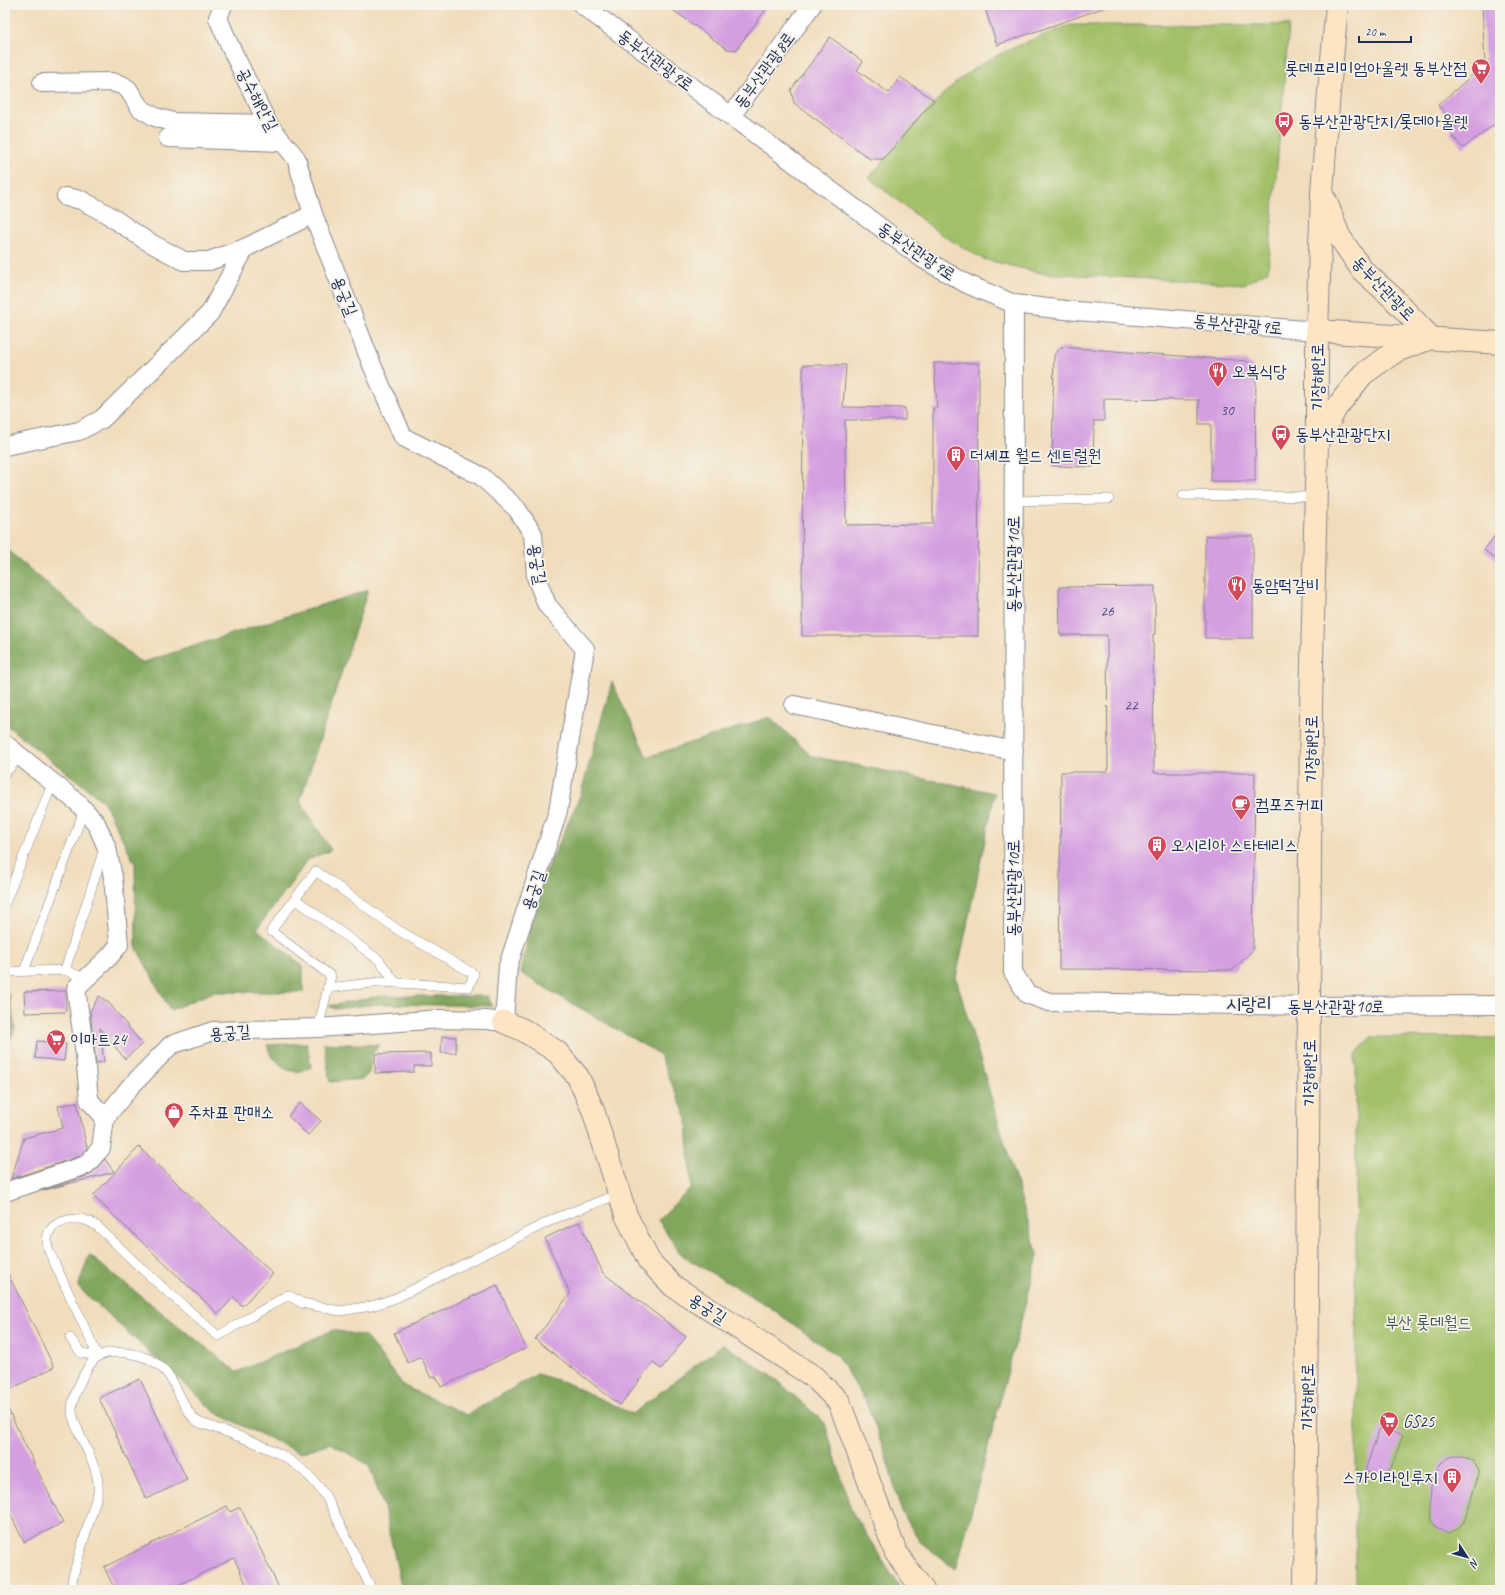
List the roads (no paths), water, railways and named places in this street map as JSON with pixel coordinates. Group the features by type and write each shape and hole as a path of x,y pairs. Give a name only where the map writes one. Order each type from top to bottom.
{"main road":[{"name":"기장해안로","path":"1306,1590 1311,714 1317,443 1317,330 1322,193 1337,5"},
{"name":"동부산관광로","path":"1322,193 1339,236 1362,270 1392,297 1431,338"},
{"name":"동부산관광로","path":"1317,330 1500,343"},
{"name":"동부산관광로","path":"1317,443 1336,408 1363,374 1396,351 1431,338"},
{"name":"용궁길","path":"504,1022 523,1030 557,1052 578,1077 593,1110 626,1215 649,1261 673,1286 814,1377 839,1402 896,1553 923,1590"}],"street":[{"name":"공수해안길","path":"223,5 218,18 268,124 296,158 313,214"},
{"name":"동부산관광9로","path":"582,5 923,259 967,284 1014,304 1073,311 1317,330"},
{"name":"동부산관광8로","path":"730,116 812,5"},
{"path":"42,83 111,82 122,85 128,89 140,108 155,117 173,122 268,124"},
{"path":"168,138 282,142"},
{"path":"66,197 81,200 107,214 145,240 184,261 209,261 245,248 313,214"},
{"name":"용궁길","path":"105,1118 130,1088 171,1045 213,1031 318,1028 441,1019 504,1022 508,966 558,811 585,649 547,605 536,576 533,534 517,509 481,476 404,436 372,365 313,214"},
{"path":"5,446 79,431 102,419 210,313 245,248"},
{"name":"동부산관광10로","path":"1014,304 1013,972 1027,994 1049,1002 1309,1006 1500,1005"},
{"path":"794,705 1014,751"},
{"path":"5,744 52,782 84,810 96,823 105,844 113,877 119,945 76,988 85,1055 89,1100 105,1118 101,1148 86,1165 5,1192"}],"lane":[{"path":"1183,496 1316,497"},
{"path":"1013,501 1109,499"},
{"path":"5,773 21,756"},
{"path":"5,903 52,782"},
{"path":"24,971 84,810"},
{"path":"65,970 105,844"},
{"path":"318,1028 327,988 331,976 271,931 316,871 398,930 474,974 469,988 380,982 327,988"},
{"path":"295,900 379,960 396,983"},
{"path":"5,972 65,970 86,979"},
{"path":"98,1356 48,1249 47,1240 49,1233 56,1224 66,1220 88,1221 97,1226 143,1270 218,1336 288,1295 302,1302 340,1311 372,1306 396,1298 556,1218 619,1194"},
{"path":"70,1338 81,1352 98,1356 114,1353 128,1353 147,1358 158,1364 166,1372 182,1404 198,1422 271,1449 284,1456 306,1472 321,1488 328,1500 372,1590"},
{"path":"74,1590 72,1581 98,1492 99,1481 94,1466 75,1424 72,1413 73,1403 86,1372 98,1356"}],"place":[{"name":"롯데프리미엄아울렛 동부산점","path":"1481,85"},
{"name":"동부산관광단지/롯데아울렛","path":"1284,138"},
{"name":"오복식당","path":"1218,388"},
{"name":"동부산관광단지","path":"1281,451"},
{"name":"더셰프 월드 센트럴원","path":"956,472"},
{"name":"동암떡갈비","path":"1237,602"},
{"name":"컴포즈커피","path":"1241,821"},
{"name":"오시리아 스타테리스","path":"1157,862"},
{"name":"이마트24","path":"56,1056"},
{"name":"주차표 판매소","path":"174,1129"},
{"name":"GS25","path":"1389,1438"},
{"name":"스카이라인루지","path":"1452,1494"}],"district":[{"name":"시랑리","path":"1249,1003"}],"park label":[{"name":"부산 롯데월드","path":"1428,1322"}]}
